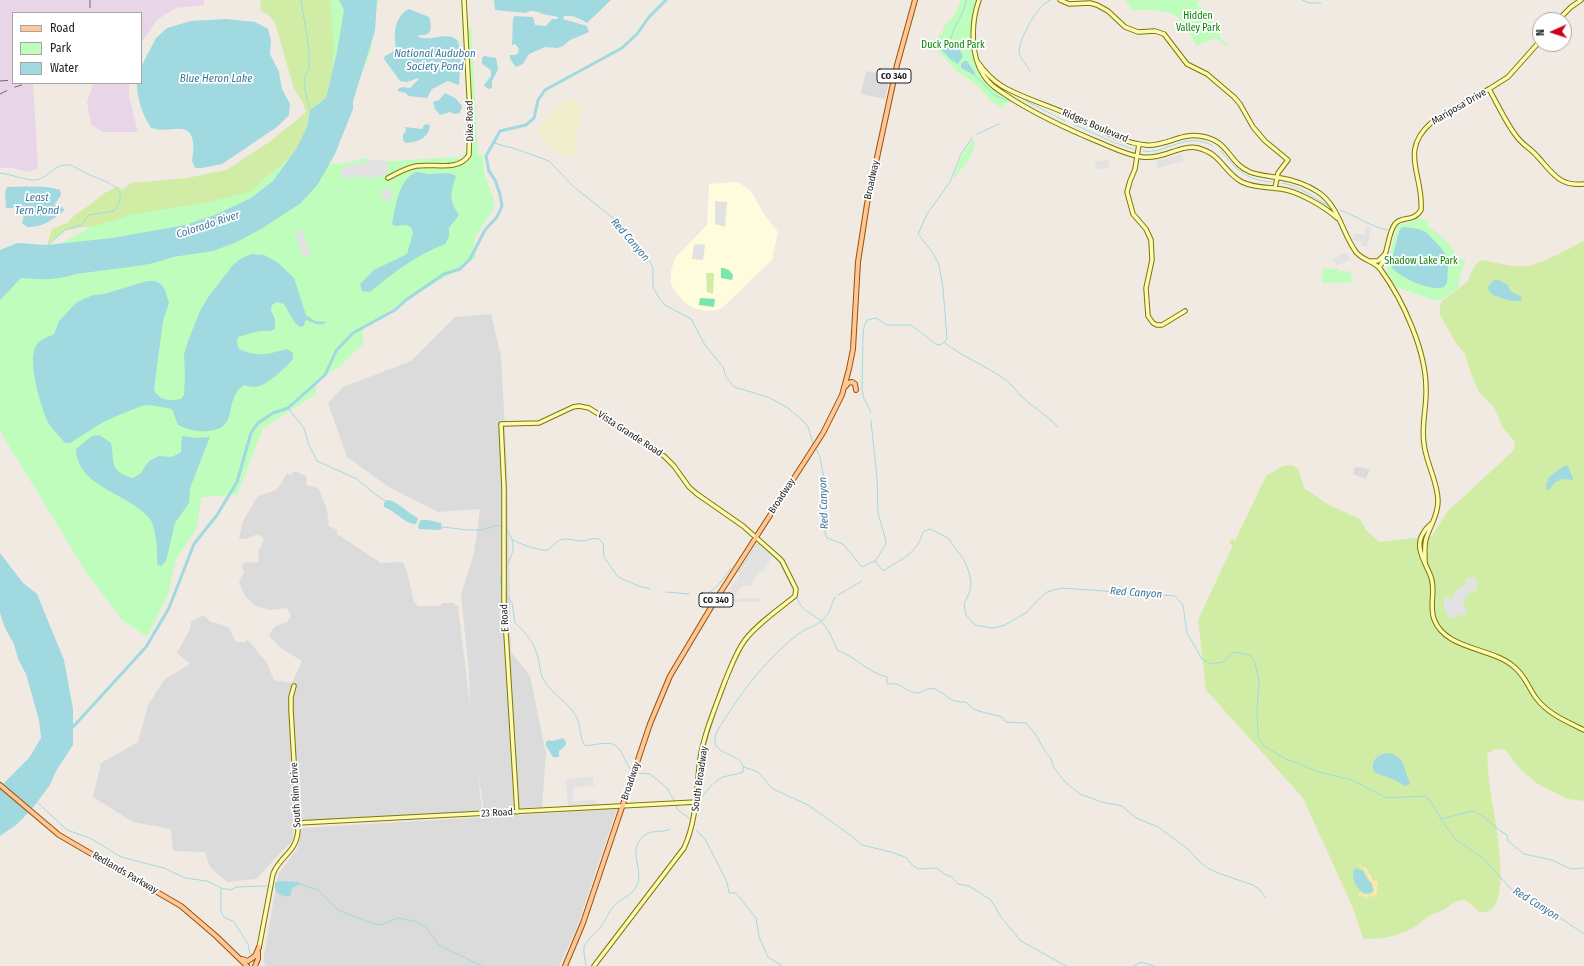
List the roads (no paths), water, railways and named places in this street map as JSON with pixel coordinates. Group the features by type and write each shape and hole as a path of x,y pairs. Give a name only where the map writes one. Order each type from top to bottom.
{"main road":[{"name":"Broadway","path":"565,966 583,924 656,708 670,676 692,637 823,433 835,411 844,388 853,349 858,262 865,216 897,66 915,0"},
{"path":"844,388 851,382 855,384 856,390"},
{"name":"Redlands Parkway","path":"0,785 38,819 66,839 181,906 203,924 247,966"},
{"path":"230,950 248,961 255,956 259,947"},
{"path":"254,966 258,959 259,947"}],"street":[{"name":"Dike Road","path":"388,178 413,167 457,164 466,159 469,155 470,113 464,0"},
{"name":"Ridges Boulevard","path":"979,0 974,23 974,49 982,74 990,84 1034,112 1066,129 1137,156 1147,158 1158,157 1181,149 1195,147 1213,154 1232,174 1244,183 1258,187 1288,190 1329,211 1339,220"},
{"path":"1060,0 1070,4 1090,3 1097,5 1108,11 1125,28 1140,32 1158,31 1164,34 1187,64 1207,74 1234,97 1240,104 1250,123 1261,136 1270,146 1288,160 1276,177 1275,188"},
{"path":"1566,12 1581,0"},
{"name":"Mariposa Drive","path":"1387,252 1393,228 1396,223 1400,220 1412,218 1420,213 1422,207 1414,157 1415,145 1424,129 1432,122 1508,77 1532,50"},
{"name":"Ridges Boulevard","path":"977,61 991,77 1008,89 1072,116 1100,130 1139,144 1151,145 1183,136 1202,136 1214,140 1222,145 1236,162 1247,171 1259,175 1276,177 1300,183 1318,192 1331,205 1355,251 1362,258 1379,268"},
{"path":"1489,89 1516,137 1524,146 1535,154 1550,172 1559,179 1568,183 1576,185 1584,184"},
{"path":"1139,144 1127,192 1133,214 1146,230 1151,240 1152,260 1146,288 1148,316 1154,324 1162,325 1185,311"},
{"path":"1138,149 1151,145"},
{"path":"1367,261 1380,260 1387,252"},
{"path":"1387,252 1379,268 1398,296 1423,361 1426,392 1423,439 1424,449 1438,497 1436,517 1424,531 1421,538 1421,555 1433,585 1431,607 1432,615 1437,626 1443,633 1454,641 1501,658 1510,663 1524,677 1535,696 1544,707 1555,715 1584,730"},
{"name":"Vista Grande Road","path":"501,424 539,423 573,407 579,406 589,408 664,456 674,466 689,487 697,494 757,537 782,561 796,589"},
{"name":"E Road","path":"501,424 504,512 504,601 517,812"},
{"name":"South Broadway","path":"594,966 681,854 688,840 693,822 703,746 716,704 737,654 749,635 795,596 796,589"},
{"name":"South Rim Drive","path":"259,947 273,874 276,867 294,846 297,838 291,710 291,697 294,686"},
{"name":"23 Road","path":"297,823 696,802"}],"water":[{"name":"Colorado River","path":"339,0 377,0 375,31 353,101 353,109 335,154 318,184 301,203 261,229 237,242 213,251 173,257 154,263 137,266 56,278 21,278 0,300 0,250 17,243 47,245 112,238 185,225 215,215 251,198 273,181 296,149 307,127 310,110 326,98 337,52 344,10"},
{"path":"494,0 611,0 587,23 573,17 564,16 563,19 587,26 589,32 570,40 563,46 557,48 545,47 529,54 523,64 516,67 510,59 510,55 515,55 518,53 519,49 515,44 512,45 513,18 515,16 533,17 535,25 546,26 552,19 558,19 558,17 535,11 525,13 495,10"},
{"name":"National Audubon Society Pond","path":"409,9 429,17 431,27 429,33 419,35 418,37 429,38 449,36 454,38 458,41 461,55 459,84 458,85 448,81 432,89 427,98 408,96 406,93 398,91 398,89 402,87 410,88 419,79 418,78 407,82 400,81 384,59 385,56 395,49 396,25 401,15"},
{"name":"Blue Heron Lake","path":"226,19 255,22 268,29 271,41 270,54 279,72 282,89 290,104 289,115 277,127 222,164 202,168 195,168 192,161 193,142 190,133 187,130 160,130 151,128 141,106 137,84 142,84 142,65 156,38 167,28 191,21"},
{"path":"955,43 959,46 963,56 958,64 951,60 941,49 943,45"},
{"path":"484,56 496,58 498,69 492,81 492,88 488,89 484,85 491,76 491,70 482,64 482,58"},
{"path":"964,61 967,61 975,73 974,75 961,68 961,64"},
{"path":"445,93 455,98 462,106 460,113 454,114 450,112 440,115 435,109 433,102 439,100"},
{"path":"428,124 430,126 429,130 421,139 406,143 403,140 403,134 406,132 405,127 422,129 424,125"},
{"path":"416,172 429,174 447,173 456,176 452,200 453,205 459,215 449,228 449,237 445,244 424,253 396,271 370,292 362,291 360,284 374,270 407,254 413,233 411,227 406,225 395,226 392,224 402,187 405,181"},
{"name":"Least Tern Pond","path":"7,187 55,188 60,190 61,195 54,205 62,207 65,210 52,220 39,226 27,227 22,223 24,215 19,208 6,208 5,193"},
{"path":"1403,227 1419,229 1426,232 1443,250 1447,258 1448,268 1447,283 1444,287 1431,288 1424,286 1409,280 1392,268 1391,263 1399,232"},
{"path":"251,254 264,255 277,262 294,278 306,315 315,321 327,322 320,324 307,320 305,321 304,326 300,327 295,323 284,304 277,302 272,305 271,310 275,319 275,329 271,331 259,331 238,337 237,343 239,349 252,354 263,354 287,349 293,353 293,359 286,367 271,380 260,386 254,387 244,385 239,389 234,398 227,422 218,429 201,431 186,428 178,425 172,409 150,405 141,406 105,421 70,443 65,443 49,424 42,408 34,375 33,355 36,345 43,339 54,334 59,321 77,302 93,295 104,294 147,281 155,281 161,284 165,290 169,303 163,321 154,389 158,396 162,398 169,400 181,399 184,395 184,355 200,311 209,296 233,265 240,259"},
{"path":"1494,280 1499,280 1508,285 1510,291 1522,297 1521,301 1510,301 1493,295 1489,291 1488,287"},
{"path":"99,435 111,443 113,461 116,469 124,475 132,478 140,474 149,461 159,456 172,457 181,452 182,436 197,438 210,437 190,488 189,503 175,523 166,561 161,566 157,564 155,535 150,519 141,510 106,489 85,473 79,462 76,449 92,436"},
{"path":"1564,466 1568,466 1573,480 1563,479 1555,482 1549,490 1547,490 1546,486 1549,477"},
{"path":"387,500 399,505 418,518 416,524 404,520 384,507 384,503"},
{"path":"420,521 441,523 442,529 419,529 418,527"},
{"path":"0,553 23,583 37,594 64,660 73,709 73,745 56,771 50,785 31,810 16,825 0,836 0,787 29,758 41,738 39,720 26,674 18,659 14,644 5,628 0,613"},
{"path":"563,738 566,742 565,746 559,751 559,757 553,757 546,746 546,742 548,740 552,741"},
{"path":"1387,753 1398,757 1401,760 1410,783 1409,785 1405,786 1395,780 1375,773 1373,763 1377,758"},
{"path":"1356,868 1363,871 1372,884 1373,891 1370,893 1365,894 1359,890 1356,885 1353,871"},
{"path":"279,881 298,882 300,884 292,888 291,895 284,896 280,895 275,890 275,883"}],"waterway":[{"path":"301,0 309,49 309,68 305,77 305,90 310,110"},
{"path":"73,727 146,647 169,608 194,544 217,515 237,482 251,433 258,423 273,413 288,408 325,375 336,351 353,333 395,310 406,300 444,274 460,269 470,259 485,230 497,217 502,206 500,194 495,180 489,171 486,156 500,131 526,125 534,118 538,100 545,90 622,48 637,34 649,17 666,0"},
{"path":"951,38 954,28 965,6 966,0"},
{"path":"1030,71 1020,55 1019,48 1026,30 1036,13 1043,5 1051,0"},
{"path":"1302,0 1309,3 1321,3"},
{"path":"974,74 994,95 1013,102"},
{"path":"1026,101 1065,121"},
{"path":"977,134 999,124"},
{"path":"1073,124 1113,142 1133,149"},
{"path":"871,412 864,399 862,389 863,335 867,320 876,318 887,325 911,325 937,345 942,344 947,339 943,288 939,265 933,253 918,234 927,214 950,182 961,154 972,138"},
{"path":"1143,151 1160,150 1177,144 1194,141 1203,142 1213,146"},
{"name":"Red Canyon","path":"494,143 549,161 574,187 618,222 636,242 649,260 653,268 653,287 659,298 665,305 691,319 705,345 723,367 726,377 734,387 768,397 788,408 808,427 813,443"},
{"path":"1221,151 1232,164 1243,173 1255,179 1271,182"},
{"path":"0,173 36,180 45,177 59,166 69,165 109,183 119,191 119,203 114,211 89,215 81,225 65,230 47,246"},
{"path":"1282,183 1300,189 1328,206"},
{"path":"1340,210 1381,229 1388,230"},
{"path":"945,343 959,353 1006,380 1024,399 1049,418 1058,427"},
{"path":"288,408 304,428 309,445 317,461 357,479 387,502"},
{"path":"871,421 877,478 878,513 886,541 885,546 875,561"},
{"name":"Red Canyon","path":"816,449 820,457 823,474 822,499 826,512 825,534 827,538 843,544 862,567 875,561 883,571 908,555 917,546 923,532 930,529 948,538 964,560 971,582 970,591 964,604 966,615 975,625 993,628 1005,625 1027,612 1047,592 1061,588 1175,596 1183,605 1187,633 1202,659 1211,664 1224,662 1233,652 1250,655 1255,663 1259,681 1257,709 1258,738 1264,746 1284,758 1319,772 1352,780 1387,798 1425,796 1430,800 1454,838 1484,859 1511,889 1531,903 1556,915 1584,934"},
{"path":"442,527 464,530 485,529 496,525 503,527"},
{"path":"506,529 512,539 513,548 511,557 506,567"},
{"path":"513,540 530,547 547,550 563,539 581,541 594,538 599,539 603,543 604,557 618,577 650,589"},
{"path":"739,572 757,545 760,544 780,563 794,591"},
{"path":"702,596 715,588 731,568"},
{"path":"502,574 500,578 502,588"},
{"path":"838,595 862,581"},
{"path":"666,592 689,594"},
{"path":"506,594 512,603 515,623 535,648 543,679 553,692 575,714 585,746 604,743 614,745 621,752 630,769"},
{"path":"702,797 719,779 743,772 743,765 740,761 719,749 716,744 716,734 730,710 747,686 787,643 804,630 824,619 828,614 835,597"},
{"path":"797,598 805,610 822,622 831,635 837,650 850,656 873,672 887,677 887,684 898,684 909,691 917,693 932,688 940,691 952,700 966,702 975,710 1002,717 1006,722 1026,723 1036,735 1046,753 1050,757 1054,768 1065,782 1080,794 1102,802 1122,806 1136,818 1158,827 1189,850 1209,869 1253,885 1260,890 1266,898"},
{"path":"744,767 758,772 773,789 808,805 862,845 891,852 907,858 912,865 918,869 937,868 944,874 952,877 958,884 969,886 991,900 1001,917 1021,941 1066,966"},
{"path":"638,773 650,774 667,788 675,802"},
{"path":"37,802 67,830 90,838 121,857 164,868 185,878 207,881 221,888 230,890 237,887 266,886"},
{"path":"676,805 677,809 689,818"},
{"path":"1441,819 1473,811 1478,813 1507,835 1508,841 1524,854 1552,860 1571,869 1584,868"},
{"path":"586,966 584,950 586,942 601,926 614,906 630,894 636,887 639,875 636,852 640,840 652,832 670,829"},
{"path":"696,830 705,839 727,882 729,893 736,893 756,918 759,937 768,957 782,966"},
{"path":"300,884 318,890 338,910 371,923 381,925 397,918 415,921 426,927 439,945 482,966"},
{"path":"221,889 221,912 224,917 234,922 248,944 250,954"},
{"path":"1134,966 1141,962 1154,966"}],"railway":[{"path":"90,0 90,12"},
{"path":"0,81 12,80"},
{"path":"0,94 25,84"}],"park label":[{"name":"Hidden Valley Park","path":"1198,22"},
{"name":"Duck Pond Park","path":"953,45"},
{"name":"Shadow Lake Park","path":"1421,261"}]}
